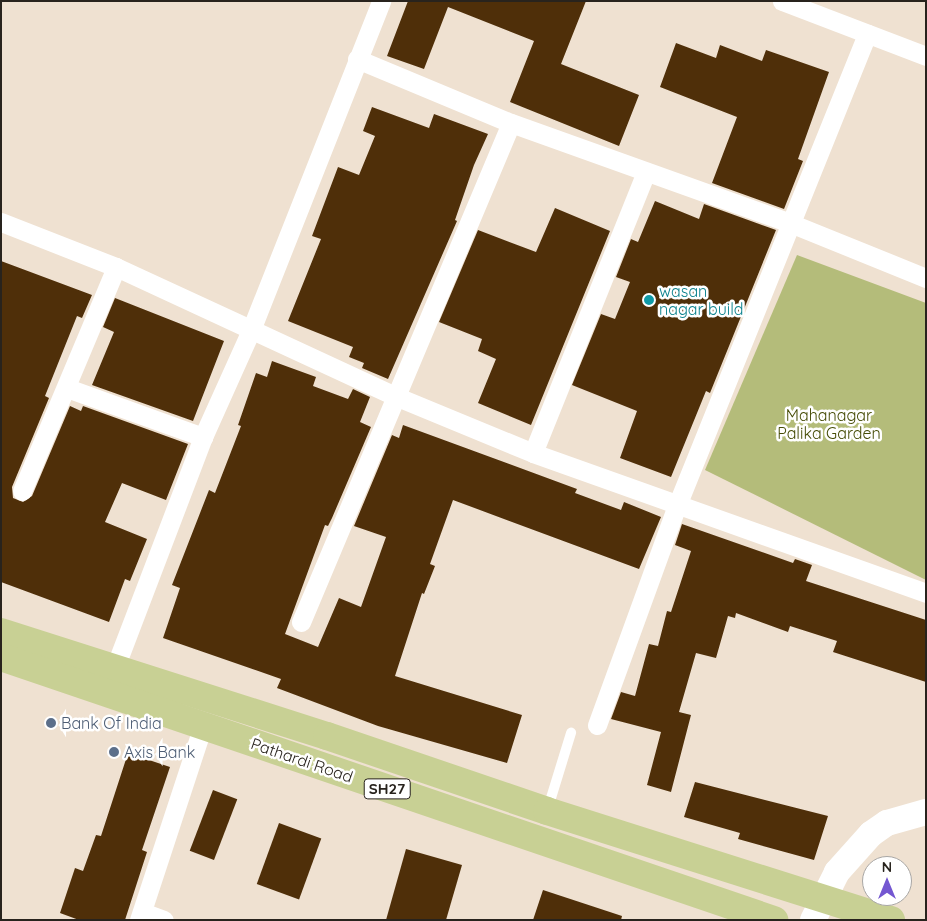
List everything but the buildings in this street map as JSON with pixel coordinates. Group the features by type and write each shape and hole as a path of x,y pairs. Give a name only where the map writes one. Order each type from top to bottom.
{"main road":[{"path":"1,632 110,681 326,736 547,811 818,909 891,920"},
{"name":"Pathardi Road","path":"1,657 110,681 203,725 774,920"}],"street":[{"path":"110,681 203,437 251,330 381,1"},
{"path":"782,1 926,56"},
{"path":"596,725 678,503 867,34"},
{"path":"357,59 512,123 790,223 926,278"},
{"path":"301,622 512,123"},
{"path":"532,453 646,172"},
{"path":"1,222 116,267 395,396 532,453 678,503 926,593"},
{"path":"22,491 68,388 116,267"},
{"path":"68,388 203,437"},
{"path":"164,920 140,916 203,725"},
{"path":"818,909 837,872 871,834 887,823 926,812"}],"lane":[{"path":"547,811 571,733"}],"green space":[{"name":"Mahanagar Palika Garden","path":"797,255 926,303 926,580 705,470"}],"place":[{"name":"wasan nagar build","path":"649,300"},
{"name":"Bank Of India","path":"51,723"},
{"name":"Axis Bank","path":"114,752"}]}
